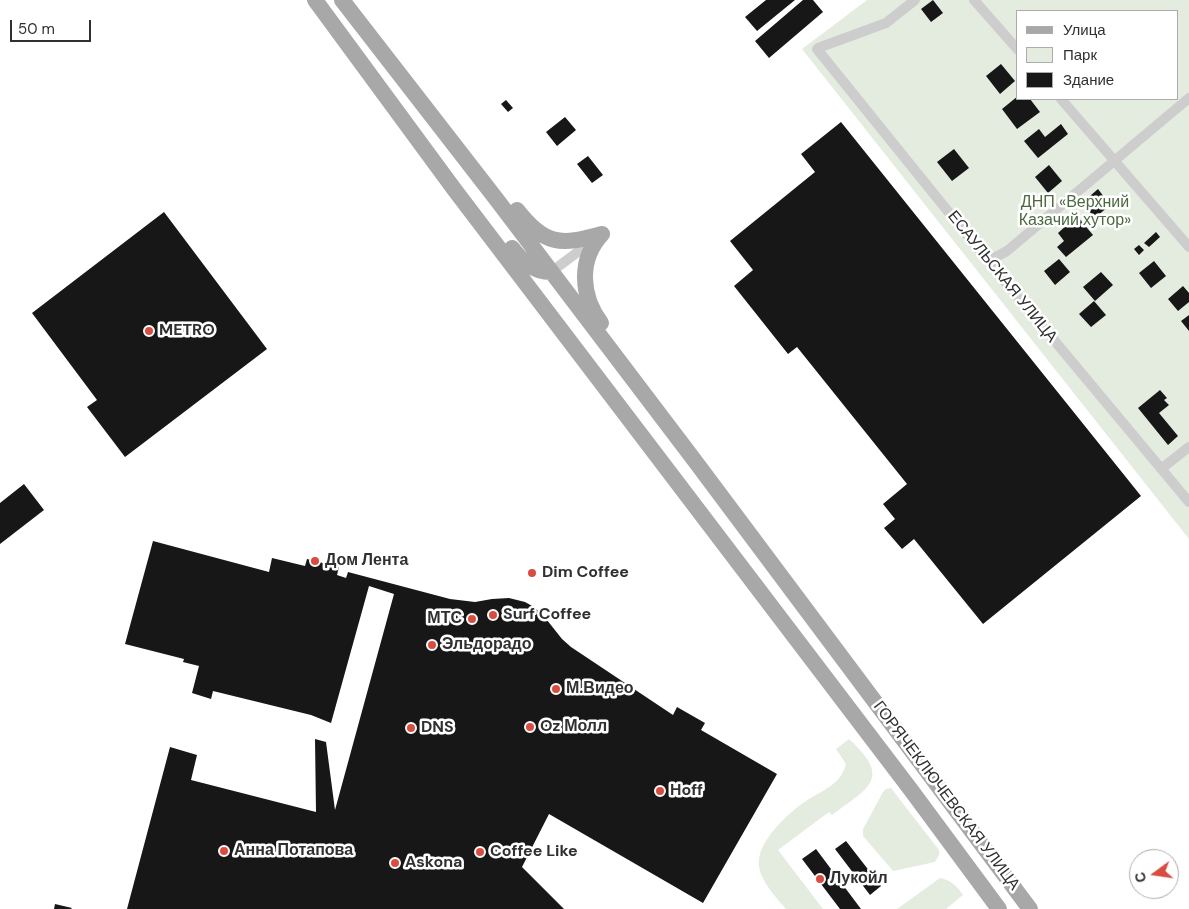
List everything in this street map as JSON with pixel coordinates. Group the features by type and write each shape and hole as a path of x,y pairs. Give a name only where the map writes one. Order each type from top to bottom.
{"main road":[{"name":"ГОРЯЧЕКЛЮЧЕВСКАЯ УЛИЦА","path":"342,0 745,528 1030,909"},
{"path":"354,0 527,223 543,236 565,242 579,241 602,234"},
{"name":"ГОРЯЧЕКЛЮЧЕВСКАЯ УЛИЦА","path":"319,6 454,189 999,909"},
{"path":"319,6 353,37 517,254 536,270 550,272 548,292 555,321"},
{"path":"602,234 594,242 588,255 585,270 586,294 594,314 740,506 745,528"},
{"path":"988,854 1039,909"}],"street":[{"name":"ЕСАУЛЬСКАЯ УЛИЦА","path":"915,0 886,23 818,48 988,261 1189,502"},
{"path":"974,0 1016,48"},
{"path":"988,261 1007,251 1189,98"},
{"path":"1062,100 1189,247"},
{"path":"550,272 602,234"},
{"path":"1161,469 1189,447"}],"green space":[{"name":"ДНП «Верхний Казачий хутор»","path":"867,0 1189,0 1189,539 802,49"},
{"path":"849,739 870,764 872,774 865,790 832,815 829,812 778,850 823,909 786,909 763,879 759,867 759,857 762,848 775,828 784,819 801,804 832,785 844,771 846,764 836,749"},
{"path":"891,788 939,850 939,855 935,862 893,871 863,836 863,829 883,792"},
{"path":"940,878 953,884 963,895 946,909 897,909"}],"building":[{"path":"766,0 795,0 757,31 745,17"},
{"path":"803,0 813,0 823,12 769,58 755,41"},
{"path":"933,0 943,13 931,22 921,9"},
{"path":"1001,64 1015,81 1000,94 986,76"},
{"path":"1016,98 1016,100 1031,100 1040,112 1017,129 1002,109"},
{"path":"506,100 513,108 508,112 501,104"},
{"path":"565,117 576,130 557,146 546,132"},
{"path":"841,122 1141,496 983,624 914,539 902,549 884,528 895,519 883,504 907,484 797,347 788,354 734,286 753,270 730,241 815,172 801,154"},
{"path":"1061,124 1068,134 1038,158 1024,141 1039,129 1045,137"},
{"path":"954,149 969,168 952,181 937,162"},
{"path":"588,156 603,175 592,183 577,164"},
{"path":"1049,165 1062,181 1048,193 1035,177"},
{"path":"1098,189 1110,205 1095,218 1082,203"},
{"name":"METRO","path":"164,212 267,349 125,457 87,407 97,400 32,313"},
{"path":"1077,216 1093,235 1066,257 1057,247 1064,241 1058,233"},
{"path":"1156,232 1160,237 1149,247 1144,243"},
{"path":"1139,245 1144,250 1139,255 1134,249"},
{"path":"1059,259 1070,272 1055,285 1044,271"},
{"path":"1154,261 1166,276 1151,288 1139,273"},
{"path":"1101,272 1113,285 1095,301 1083,287"},
{"path":"1183,286 1189,293 1189,302 1178,311 1168,299"},
{"path":"1094,301 1106,315 1091,327 1079,314"},
{"path":"1189,315 1189,331 1181,321"},
{"path":"1160,390 1167,398 1164,400 1169,405 1159,413 1178,436 1168,445 1138,408"},
{"path":"24,484 44,510 0,544 0,503"},
{"name":"Oz Молл","path":"153,541 269,572 272,558 305,566 307,559 339,567 337,575 346,578 348,572 450,599 475,602 509,598 525,602 543,615 562,639 571,647 673,715 677,707 705,723 701,730 777,774 703,903 549,814 522,867 564,909 127,909 170,747 197,755 191,780 316,812 315,739 326,742 335,810 394,594 369,586 331,723 311,715 213,691 211,699 192,693 199,666 183,662 184,659 125,644"},
{"path":"846,841 881,886 870,895 835,849"},
{"path":"816,849 861,909 840,909 802,859"},
{"path":"55,904 72,908 54,909"}],"place":[{"name":"METRO","path":"149,331"},
{"name":"Дом Лента","path":"315,561"},
{"name":"Dim Coffee","path":"532,573"},
{"name":"Surf Coffee","path":"493,615"},
{"name":"МТС","path":"472,619"},
{"name":"Эльдорадо","path":"432,645"},
{"name":"М.Видео","path":"556,689"},
{"name":"Oz Молл","path":"530,727"},
{"name":"DNS","path":"411,728"},
{"name":"Hoff","path":"660,791"},
{"name":"Анна Потапова","path":"224,851"},
{"name":"Coffee Like","path":"480,852"},
{"name":"Askona","path":"395,863"},
{"name":"Лукойл","path":"820,879"}]}
